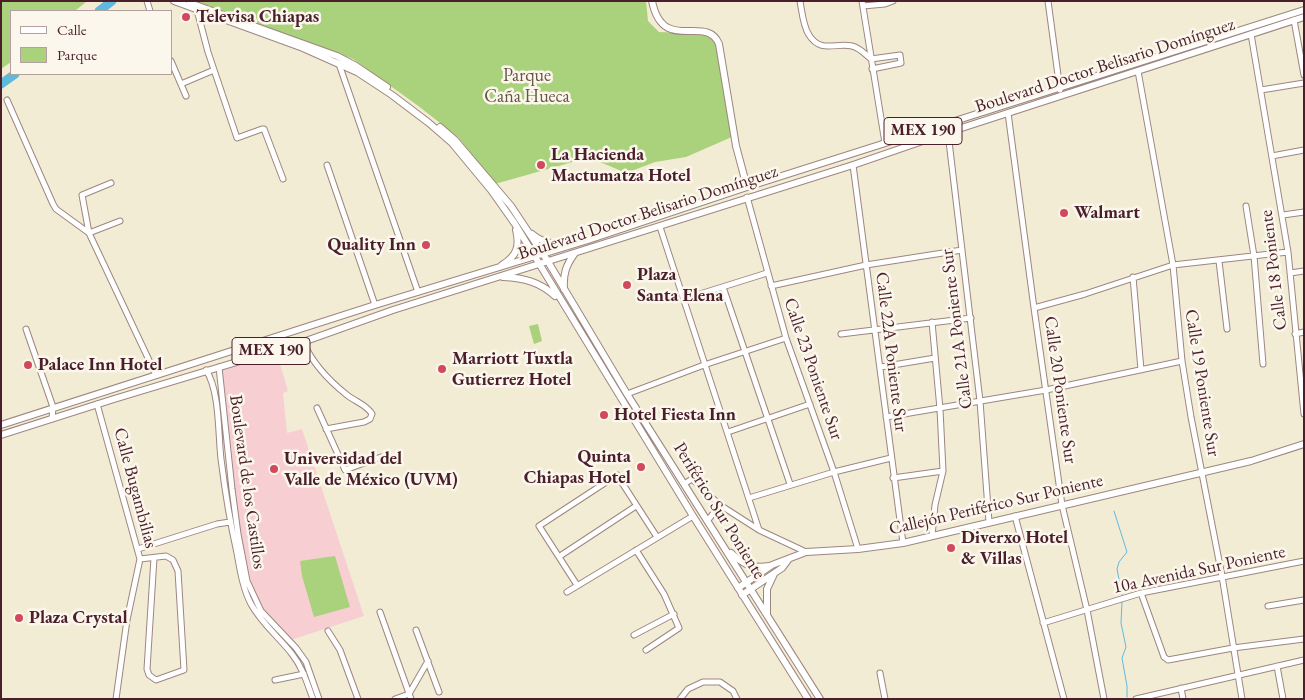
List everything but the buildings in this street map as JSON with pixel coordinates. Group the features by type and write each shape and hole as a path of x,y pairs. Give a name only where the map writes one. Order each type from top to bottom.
{"main road":[{"path":"174,1 338,59"},
{"path":"186,1 338,59"},
{"path":"652,1 654,14 661,25 673,30 711,33 716,38 719,44 736,146 747,187"},
{"name":"Boulevard Doctor Belisario Domínguez","path":"1,435 206,370 303,342 393,310 538,263 545,257 580,243 747,187 1304,10"},
{"name":"Boulevard Doctor Belisario Domínguez","path":"1,425 376,305 534,257 575,253 660,227 746,197 853,165 1304,17"},
{"name":"Periférico Sur Poniente","path":"338,59 392,95 429,123 452,143 491,190 514,224 692,516 808,699"},
{"name":"Periférico Sur Poniente","path":"338,59 356,66 398,94 455,140 485,173 511,206 545,257 634,406 820,699"},
{"path":"497,269 506,263 516,251 518,239 514,224"},
{"path":"526,228 548,244 580,243"},
{"path":"565,293 564,274 568,263 575,253"},
{"path":"497,277 518,278 540,284 561,301"},
{"path":"609,381 620,382"},
{"path":"627,410 634,406"},
{"name":"Callejón Periférico Sur Poniente","path":"806,552 858,549 902,543 1251,461 1304,444"},
{"path":"723,544 739,561 760,568 788,560 806,552"},
{"path":"742,595 782,568 788,560"},
{"path":"738,588 772,565"},
{"path":"768,616 767,589 774,574"}],"street":[{"path":"800,1 806,28 809,36 815,41 828,48 844,45 852,46 860,50 871,60"},
{"path":"885,143 862,4 885,4 893,1"},
{"path":"1048,1 1062,96"},
{"path":"197,10 214,70 238,138 264,129 283,179"},
{"path":"1294,20 1304,75"},
{"name":"Calle 18 Poniente","path":"1251,34 1288,252 1304,414"},
{"path":"871,60 898,54 901,62 900,64 872,69"},
{"path":"338,59 418,292"},
{"path":"172,63 186,96"},
{"path":"181,84 214,70"},
{"name":"Calle 19 Poniente Sur","path":"1138,71 1172,266 1182,361 1222,576 1242,699"},
{"path":"1261,90 1304,83"},
{"path":"7,100 56,209 89,233"},
{"name":"Calle 20 Poniente Sur","path":"1008,113 1062,504 1087,610 1104,699"},
{"name":"Calle 21A Poniente Sur","path":"948,133 980,401 989,522"},
{"path":"1272,156 1304,150"},
{"path":"327,165 376,305"},
{"name":"Calle 22A Poniente Sur","path":"853,165 881,367 902,543"},
{"path":"111,183 82,195 89,233 156,375"},
{"name":"Calle 23 Poniente Sur","path":"746,197 766,273 786,338 834,472 858,549"},
{"path":"1246,206 1254,256 1263,364"},
{"path":"1282,215 1304,212"},
{"path":"89,233 120,221"},
{"path":"660,227 759,530"},
{"path":"771,286 866,265 962,250"},
{"path":"1034,308 1172,266 1288,252"},
{"path":"1219,261 1226,330"},
{"path":"1290,273 1304,271"},
{"path":"684,299 766,273"},
{"path":"1134,277 1141,370"},
{"path":"723,287 790,484"},
{"path":"841,334 971,318"},
{"path":"932,322 940,408 943,471 932,536"},
{"path":"26,329 53,407 52,419"},
{"path":"1295,334 1304,332"},
{"path":"627,394 704,365 786,338"},
{"path":"303,342 311,359 320,370 348,396 369,409 372,414 370,419 364,422 326,429"},
{"path":"881,367 935,358"},
{"path":"886,417 1046,390 1182,361"},
{"name":"Boulevard de los Castillos","path":"219,367 238,534 247,581 261,611 296,648 306,662 313,699"},
{"name":"Boulevard de los Castillos","path":"206,370 214,387 230,522 241,574 250,602 259,617 292,654 319,699"},
{"name":"Calle Bugambilias","path":"97,404 140,559 127,620 116,699"},
{"path":"728,432 810,404"},
{"path":"317,408 345,470 381,457"},
{"path":"749,498 790,484 891,458"},
{"path":"893,478 943,471"},
{"path":"577,585 539,526 617,476 657,537"},
{"name":"Callejón Periférico Sur Poniente","path":"684,484 692,479 720,505 759,530 806,552"},
{"path":"224,482 231,480"},
{"path":"708,520 720,505"},
{"path":"560,556 636,506"},
{"path":"567,592 692,516"},
{"path":"1015,516 1042,623 1064,699"},
{"path":"138,549 230,522"},
{"path":"636,550 664,594 679,628 646,650"},
{"path":"140,559 166,556 173,560 178,571 184,670 156,680 148,675 147,669 154,558"},
{"name":"10a Avenida Sur Poniente","path":"1042,623 1141,593 1222,576 1304,562"},
{"path":"1141,593 1165,659 1304,639"},
{"path":"1268,606 1304,600"},
{"path":"380,612 410,696"},
{"path":"634,635 674,614"},
{"path":"416,630 439,692"},
{"path":"328,631 340,650 358,699"},
{"path":"1136,699 1304,660"},
{"path":"410,696 428,662"},
{"path":"1277,666 1282,699"},
{"path":"880,673 885,699"},
{"path":"275,680 304,674"},
{"path":"680,699 688,688 702,682 720,682 732,691 737,699"},
{"path":"1181,688 1184,699"},
{"path":"395,699 410,696"}],"shaded area":[{"name":"Universidad del Valle de México (UVM)","path":"277,353 288,391 283,393 287,433 302,429 364,616 291,640 266,614 252,587 240,529 220,371"}],"green space":[{"path":"1,1 87,1 76,10 10,10 10,63 1,69"},
{"name":"Parque Caña Hueca","path":"196,1 646,1 648,21 659,32 710,34 716,44 734,136 686,157 655,162 626,173 600,162 576,161 495,184 458,137 353,59"},
{"path":"538,324 542,341 534,344 529,326"},
{"path":"335,556 350,607 314,617 302,576 300,561"}],"waterway":[{"path":"100,10 112,1"},
{"path":"1,84 14,75"},
{"path":"1114,511 1127,552 1119,562 1117,569 1122,595"},
{"path":"1122,602 1121,623 1126,647 1122,658 1127,697"}],"place":[{"name":"Televisa Chiapas","path":"186,17"},
{"name":"La Hacienda Mactumatza Hotel","path":"541,165"},
{"name":"Walmart","path":"1064,213"},
{"name":"Quality Inn","path":"426,245"},
{"name":"Plaza Santa Elena","path":"627,285"},
{"name":"Palace Inn Hotel","path":"28,365"},
{"name":"Marriott Tuxtla Gutierrez Hotel","path":"442,369"},
{"name":"Hotel Fiesta Inn","path":"604,415"},
{"name":"Quinta Chiapas Hotel","path":"641,467"},
{"name":"Universidad del Valle de México (UVM)","path":"274,469"},
{"name":"Diverxo Hotel & Villas","path":"951,548"},
{"name":"Plaza Crystal","path":"19,618"}]}
